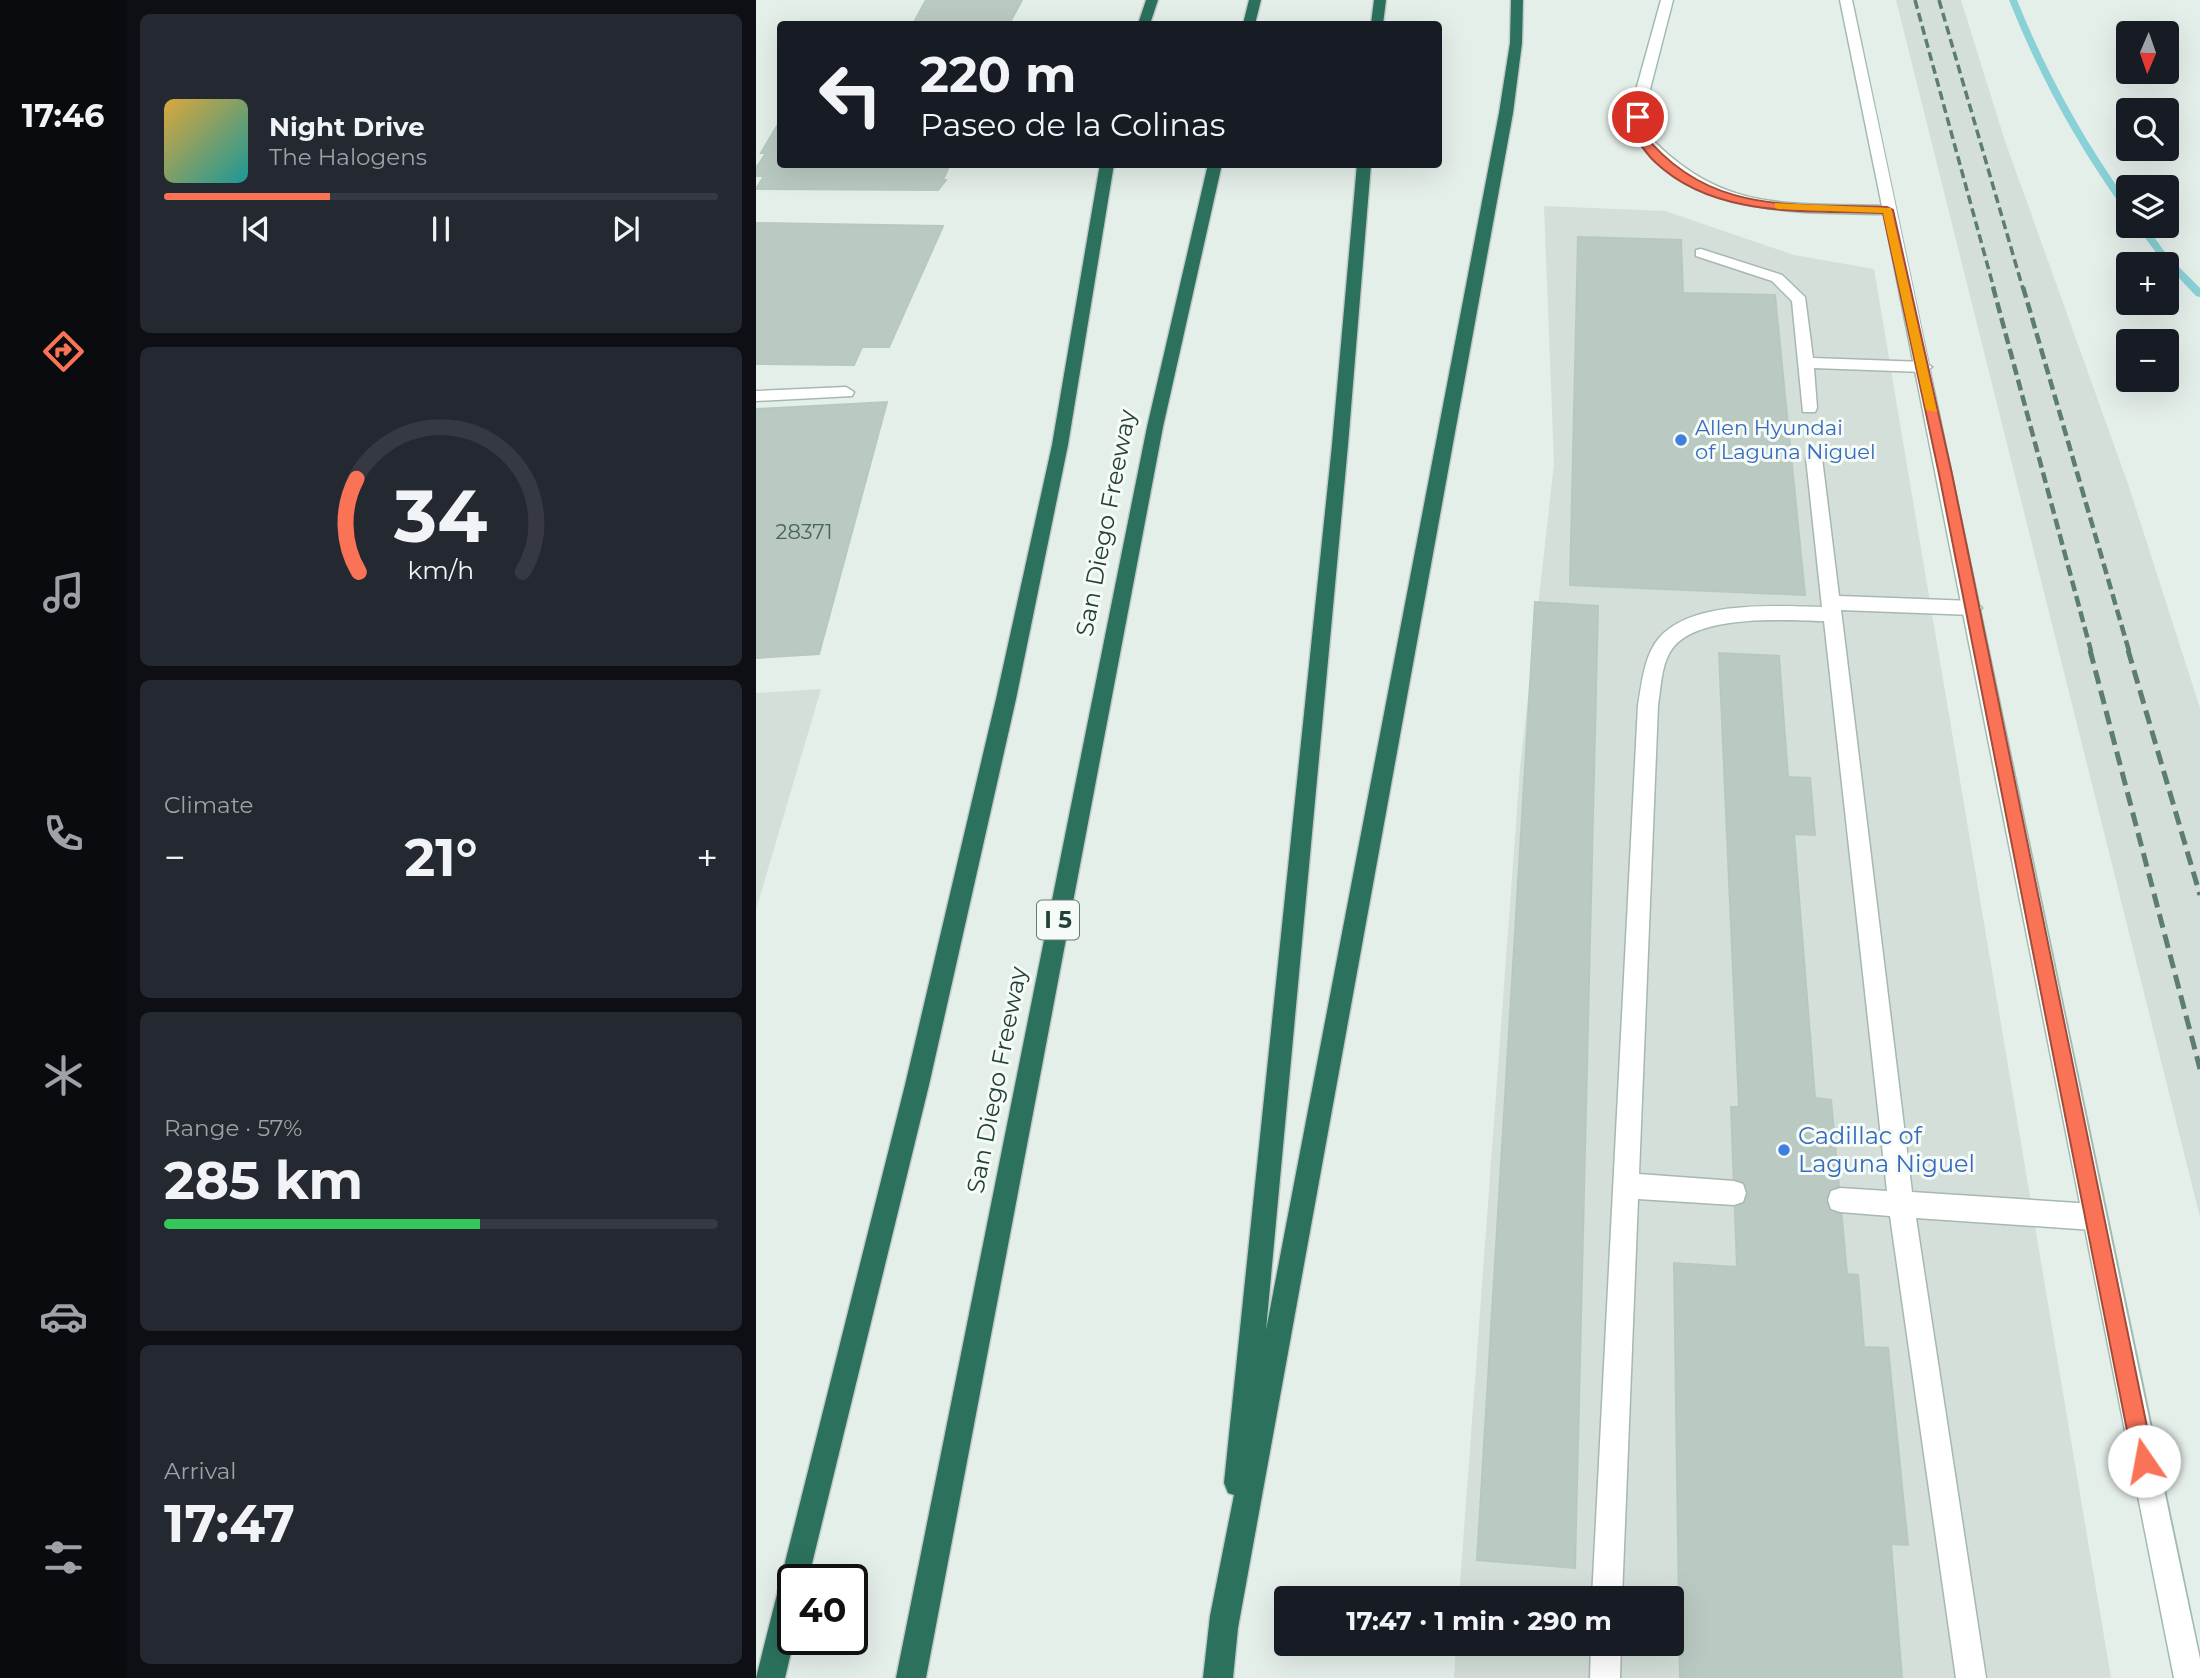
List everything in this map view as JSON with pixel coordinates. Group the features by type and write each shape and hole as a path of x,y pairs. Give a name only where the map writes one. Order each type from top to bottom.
{"highway":[{"path":"1145,21 1152,0"},
{"path":"1250,21 1255,0"},
{"path":"1377,21 1380,0"},
{"path":"1224,1627 1503,127 1516,43 1517,0"},
{"path":"798,1564 917,1085 1006,699 1060,445 1106,168"},
{"name":"San Diego Freeway","path":"911,1678 1154,428 1213,168"},
{"path":"1218,1678 1340,445 1364,168"},
{"path":"770,1678 777,1649"}],"street":[{"path":"1667,0 1640,102 1637,132 1658,160 1691,182 1726,198 1767,205 1887,210"},
{"path":"1846,0 1887,210 1924,367 2093,1217 2189,1678"},
{"path":"1701,253 1777,278 1800,300 1809,408"},
{"path":"1806,363 1924,367"},
{"path":"756,396 846,392"},
{"path":"1814,458 1834,608 1900,1204 1971,1678"},
{"path":"1608,1586 1648,705 1655,666 1665,643 1679,629 1710,620 1834,608 1973,608"},
{"path":"1626,1185 1734,1193"},
{"path":"1840,1200 2093,1217"},
{"path":"1605,1678 1606,1656"}],"shaded area":[{"path":"1896,0 1961,0 2005,141 2128,484 2200,708 2200,1217"},
{"path":"1544,206 1665,211 1794,255 1874,269 2111,1678 1454,1678 1455,1656 1684,1656 1684,1586 1460,1586 1520,768 1554,464"},
{"path":"821,689 756,910 756,693"}],"building":[{"path":"926,0 1022,0 1011,21 915,21"},
{"path":"777,126 777,168 948,168 943,180 946,180 938,190 756,189 764,176 756,176 756,168 766,153 761,153"},
{"path":"756,223 943,226 889,347 862,347 854,365 756,364"},
{"name":"Allen Hyundai of Laguna Niguel","path":"1578,237 1681,240 1683,293 1775,295 1805,595 1570,585"},
{"path":"887,402 819,654 756,658 756,409"},
{"path":"1535,602 1598,606 1575,1568 1477,1560"},
{"name":"Cadillac of Laguna Niguel","path":"1719,653 1779,656 1788,777 1810,778 1815,835 1794,834 1815,1098 1831,1100 1847,1274 1858,1275 1864,1347 1888,1348 1908,1545 1891,1544 1902,1678 1680,1678 1680,1656 1684,1656 1684,1586 1679,1586 1674,1263 1737,1267 1731,1107 1739,1107"}],"waterway":[{"path":"2013,0 2036,55 2063,108 2116,192"},
{"path":"2150,238 2164,257 2200,294"}],"railway":[{"path":"1915,0 1994,289"},
{"path":"1939,0 2023,289"},
{"path":"1993,287 2091,651"},
{"path":"2023,287 2129,651"},
{"path":"2090,650 2200,1069"},
{"path":"2128,650 2200,895"}],"slow traffic":[{"path":"1778,206 1887,210 1932,410"}],"place":[{"name":"Allen Hyundai of Laguna Niguel","path":"1681,440"},
{"name":"Cadillac of Laguna Niguel","path":"1784,1150"}],"route":[{"path":"1638,117 1637,132 1658,160 1691,182 1726,198 1767,205 1887,210 1946,474 2144,1461"}]}
